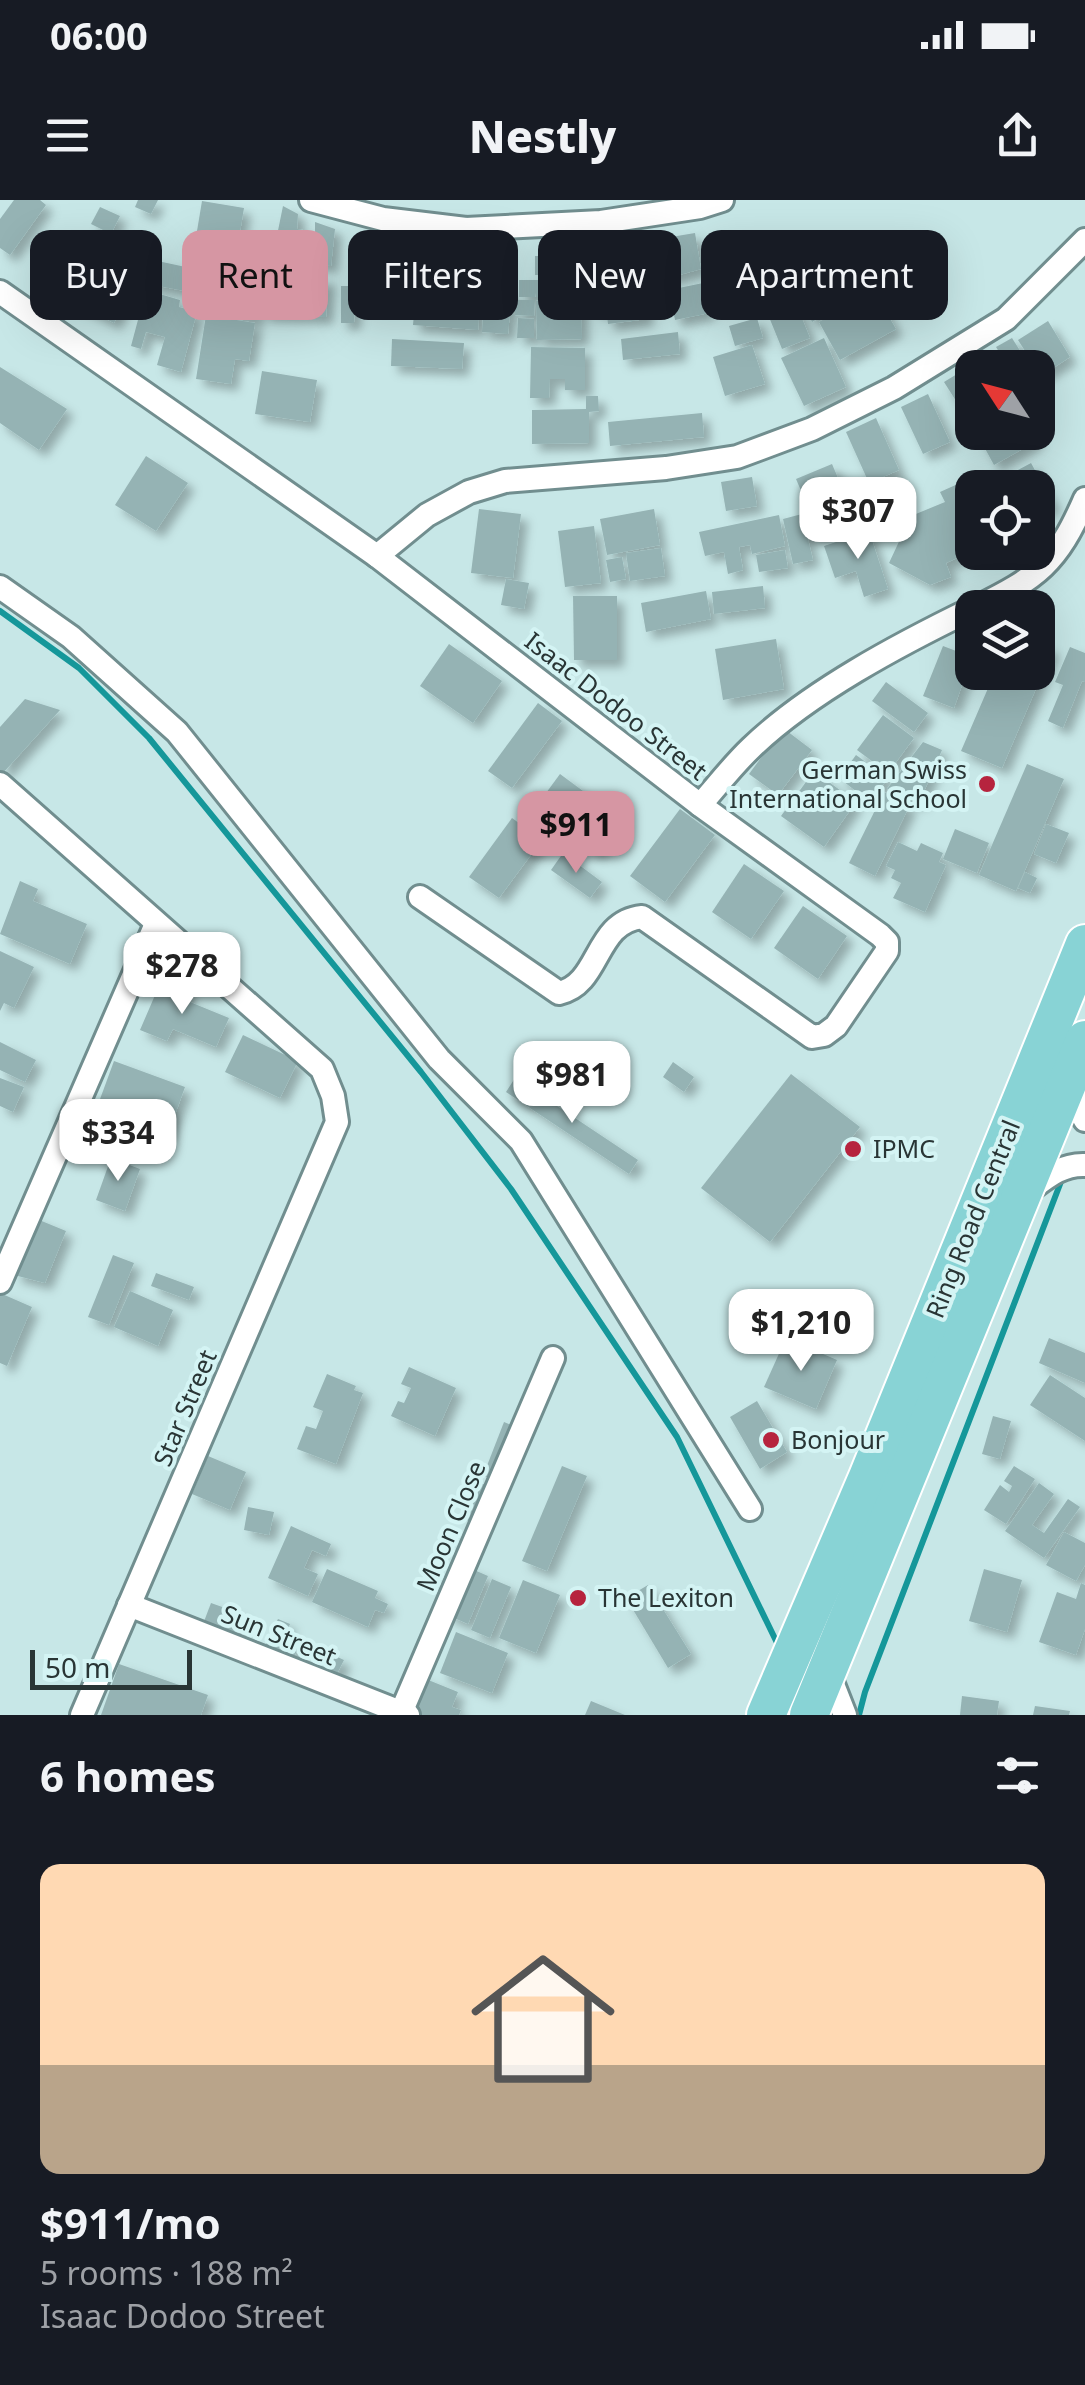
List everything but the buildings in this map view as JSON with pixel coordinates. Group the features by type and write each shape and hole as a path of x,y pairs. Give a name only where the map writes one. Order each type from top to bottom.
{"main road":[{"name":"Ring Road Central","path":"768,1710 1085,944"},
{"name":"Ring Road Central","path":"829,1699 1019,1199 1082,1048"}],"street":[{"path":"311,200 383,219 466,229 601,222 722,200"},
{"path":"376,556 427,515 468,492 505,481 719,460 812,430 894,388 1006,320 1085,240"},
{"name":"Isaac Dodoo Street","path":"0,292 376,556 700,805 886,942 887,951 836,1026 824,1036 812,1037 642,917 626,919 613,930 579,983 559,993 420,898"},
{"path":"1012,590 1044,568 1068,540 1085,499"},
{"path":"0,586 70,637 177,732 440,1059 521,1141 750,1509"},
{"path":"700,805 751,748 797,709 955,617"},
{"path":"0,784 58,832 156,924 0,1282"},
{"name":"Star Street","path":"82,1715 337,1122 333,1096 322,1069 156,924"},
{"path":"1082,1048 1081,1113 1085,1120"},
{"path":"1019,1199 1049,1174 1072,1164 1085,1165"},
{"name":"Moon Close","path":"403,1714 553,1358"},
{"name":"Sun Street","path":"129,1605 403,1714"}],"waterway":[{"path":"0,611 79,668 149,738 421,1072 511,1189 677,1437 780,1649"},
{"path":"859,1715 1062,1179"}],"place":[{"name":"German Swiss International School","path":"987,784"},
{"name":"IPMC","path":"853,1149"},
{"name":"Bonjour","path":"771,1440"},
{"name":"The Lexiton","path":"578,1598"}]}
